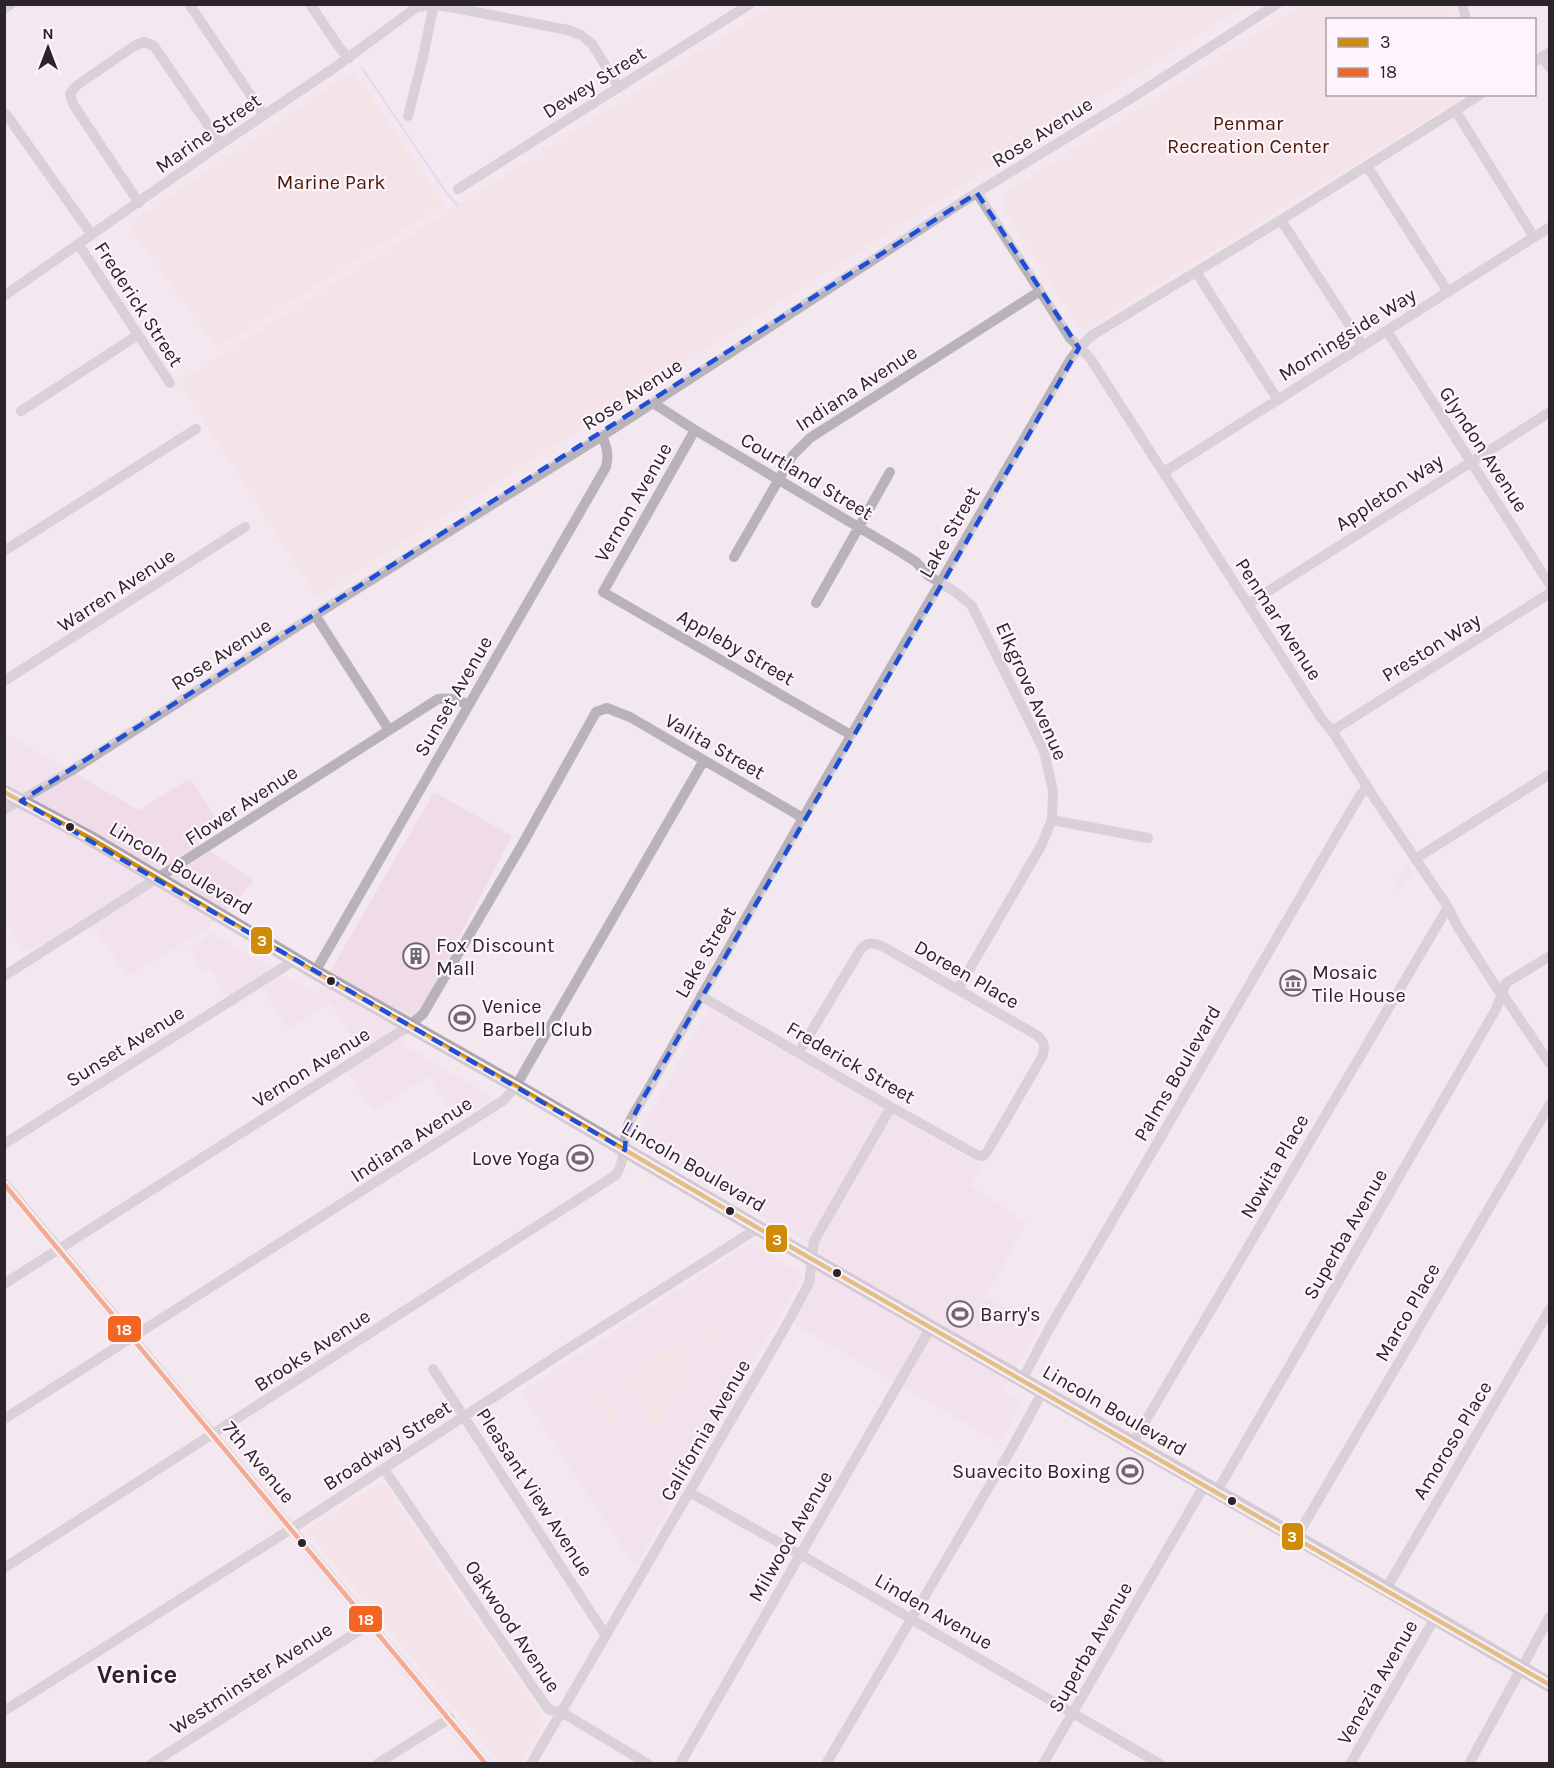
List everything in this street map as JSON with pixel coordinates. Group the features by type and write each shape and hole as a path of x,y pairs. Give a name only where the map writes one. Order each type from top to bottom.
{"highway":[{"name":"Lincoln Boulevard","path":"4,792 90,838 315,972 1550,1685"}],"street":[{"path":"4,9 11,4"},
{"path":"189,4 264,115"},
{"path":"310,4 349,58"},
{"name":"Dewey Street","path":"458,189 750,4"},
{"name":"Rose Avenue","path":"4,810 74,770 315,615 602,436 977,193 1130,99 1277,4"},
{"path":"408,116 434,5 568,30 581,35 592,44 619,88"},
{"name":"Marine Street","path":"4,296 221,144 349,58 417,8 434,5"},
{"path":"1463,8 1466,18"},
{"path":"139,202 73,104 70,94 76,86 134,46 144,42 154,46 221,144"},
{"path":"1542,57 1550,68"},
{"name":"Lake Street","path":"625,1150 626,1131 701,996 851,735 1079,348 1091,336 1478,96"},
{"path":"1455,110 1534,237"},
{"path":"6,114 92,235"},
{"path":"1367,166 1448,292"},
{"name":"Penmar Avenue","path":"977,193 1070,338 1090,358 1322,718 1448,907 1456,924 1498,990 1550,1064"},
{"path":"1281,220 1363,346"},
{"name":"Morningside Way","path":"1164,472 1550,227"},
{"name":"Frederick Street","path":"79,245 170,383"},
{"path":"1196,272 1278,400"},
{"name":"Indiana Avenue","path":"735,556 793,455 810,438 1040,291"},
{"name":"Glyndon Avenue","path":"1387,332 1550,585"},
{"path":"21,411 138,335"},
{"name":"Courtland Street","path":"652,403 902,553 940,583"},
{"name":"Appleton Way","path":"1248,604 1550,412"},
{"path":"4,551 196,429"},
{"name":"Vernon Avenue","path":"603,592 695,430"},
{"name":"Sunset Avenue","path":"315,972 606,467 609,458 602,436"},
{"path":"816,603 890,472"},
{"name":"Warren Avenue","path":"4,681 245,527"},
{"name":"Elkgrove Avenue","path":"940,583 957,593 972,606 1040,743 1053,791 1052,820 1041,846 958,989"},
{"name":"Appleby Street","path":"603,592 730,663 851,735"},
{"name":"Preston Way","path":"1332,731 1550,594"},
{"path":"315,615 390,730"},
{"name":"Flower Avenue","path":"4,976 438,699 448,697 469,705"},
{"name":"Vernon Avenue","path":"4,1284 409,1026 423,1014 596,712 607,708"},
{"name":"Valita Street","path":"607,708 630,717 803,818"},
{"name":"Indiana Avenue","path":"4,1419 504,1100 516,1086 704,760"},
{"path":"1416,859 1550,774"},
{"name":"Palms Boulevard","path":"1022,1380 1049,1329 1342,825 1367,787"},
{"path":"1052,820 1148,838"},
{"name":"Nowita Place","path":"1132,1444 1448,907"},
{"name":"Doreen Place","path":"799,1052 863,946 868,943 882,946 1041,1037 1044,1043 1045,1050 1042,1057 983,1156"},
{"path":"1502,993 1506,983 1550,956"},
{"name":"Sunset Avenue","path":"4,1144 295,960"},
{"name":"Superba Avenue","path":"1043,1764 1072,1712 1210,1489 1496,1009 1502,993"},
{"name":"Frederick Street","path":"701,996 891,1107 977,1155 983,1156"},
{"name":"Marco Place","path":"1296,1538 1550,1104"},
{"name":"California Avenue","path":"531,1764 809,1283 814,1241 891,1107"},
{"name":"Brooks Avenue","path":"4,1568 616,1175 625,1150"},
{"name":"7th Avenue","path":"4,1183 486,1764"},
{"name":"Broadway Street","path":"4,1711 758,1228"},
{"name":"Amoroso Place","path":"1386,1590 1550,1309"},
{"name":"Milwood Avenue","path":"680,1764 931,1328"},
{"name":"Pleasant View Avenue","path":"433,1369 606,1636"},
{"path":"826,1764 1042,1393"},
{"name":"Oakwood Avenue","path":"384,1469 548,1709 568,1716 648,1764"},
{"name":"Linden Avenue","path":"689,1492 911,1618 1160,1764"},
{"path":"1469,1764 1550,1616"},
{"name":"Venezia Avenue","path":"1350,1764 1435,1618"},
{"name":"Westminster Avenue","path":"151,1764 371,1623"},
{"path":"377,1764 450,1718"}],"highlighted area":[{"path":"977,193 1079,348 641,1102 626,1131 625,1150 21,801"}],"shaded area":[{"path":"5,733 139,810 190,778 221,826 195,842 254,880 235,903 207,929 127,977 94,927 23,951 5,921"},
{"path":"434,792 512,836 403,1044 490,1096 490,1100 456,1121 429,1076 373,1111 347,1071 366,1059 330,1003 288,1030 262,987 233,1007 211,970 204,974 189,949 212,933 317,994"},
{"path":"1407,863 1412,872 1400,890 1394,887"},
{"path":"709,1008 981,1165 971,1186 1026,1223 986,1297 1039,1328 1003,1391 1022,1401 1000,1443 794,1324 822,1251 635,1141"},
{"path":"749,1243 802,1274 802,1278 635,1567 521,1392"}],"green space":[{"path":"774,5 1245,5 317,597 179,382"},
{"name":"Penmar Recreation Center","path":"1303,5 1444,5 1453,18 1326,18 1326,96 1465,96 1087,328 1077,324 1003,208 1003,199 1007,192"},
{"name":"Marine Park","path":"353,71 444,204 217,348 128,225"},
{"path":"715,1321 726,1336 711,1346 701,1331"},
{"path":"698,1333 711,1352 705,1355 693,1336"},
{"path":"686,1341 698,1360 693,1364 681,1345"},
{"path":"674,1345 678,1346 691,1369 655,1431 623,1381 624,1378"},
{"path":"595,1380 607,1398 596,1405 584,1387"},
{"path":"608,1400 620,1418 609,1425 597,1408"},
{"path":"383,1481 465,1605 542,1715 543,1725 521,1763 501,1763 306,1530"}],"waterway":[{"path":"362,68 457,205"}],"transit line":[{"name":"3","path":"4,792 90,838 315,972 1550,1685"},
{"name":"18","path":"4,1184 486,1764"}],"place":[{"name":"Fox Discount Mall","path":"416,956"},
{"name":"Mosaic Tile House","path":"1293,983"},
{"name":"Venice Barbell Club","path":"462,1018"},
{"name":"Love Yoga","path":"580,1158"},
{"name":"Barry's","path":"960,1314"},
{"name":"Suavecito Boxing","path":"1130,1471"}],"district":[{"name":"Venice","path":"137,1674"}]}
